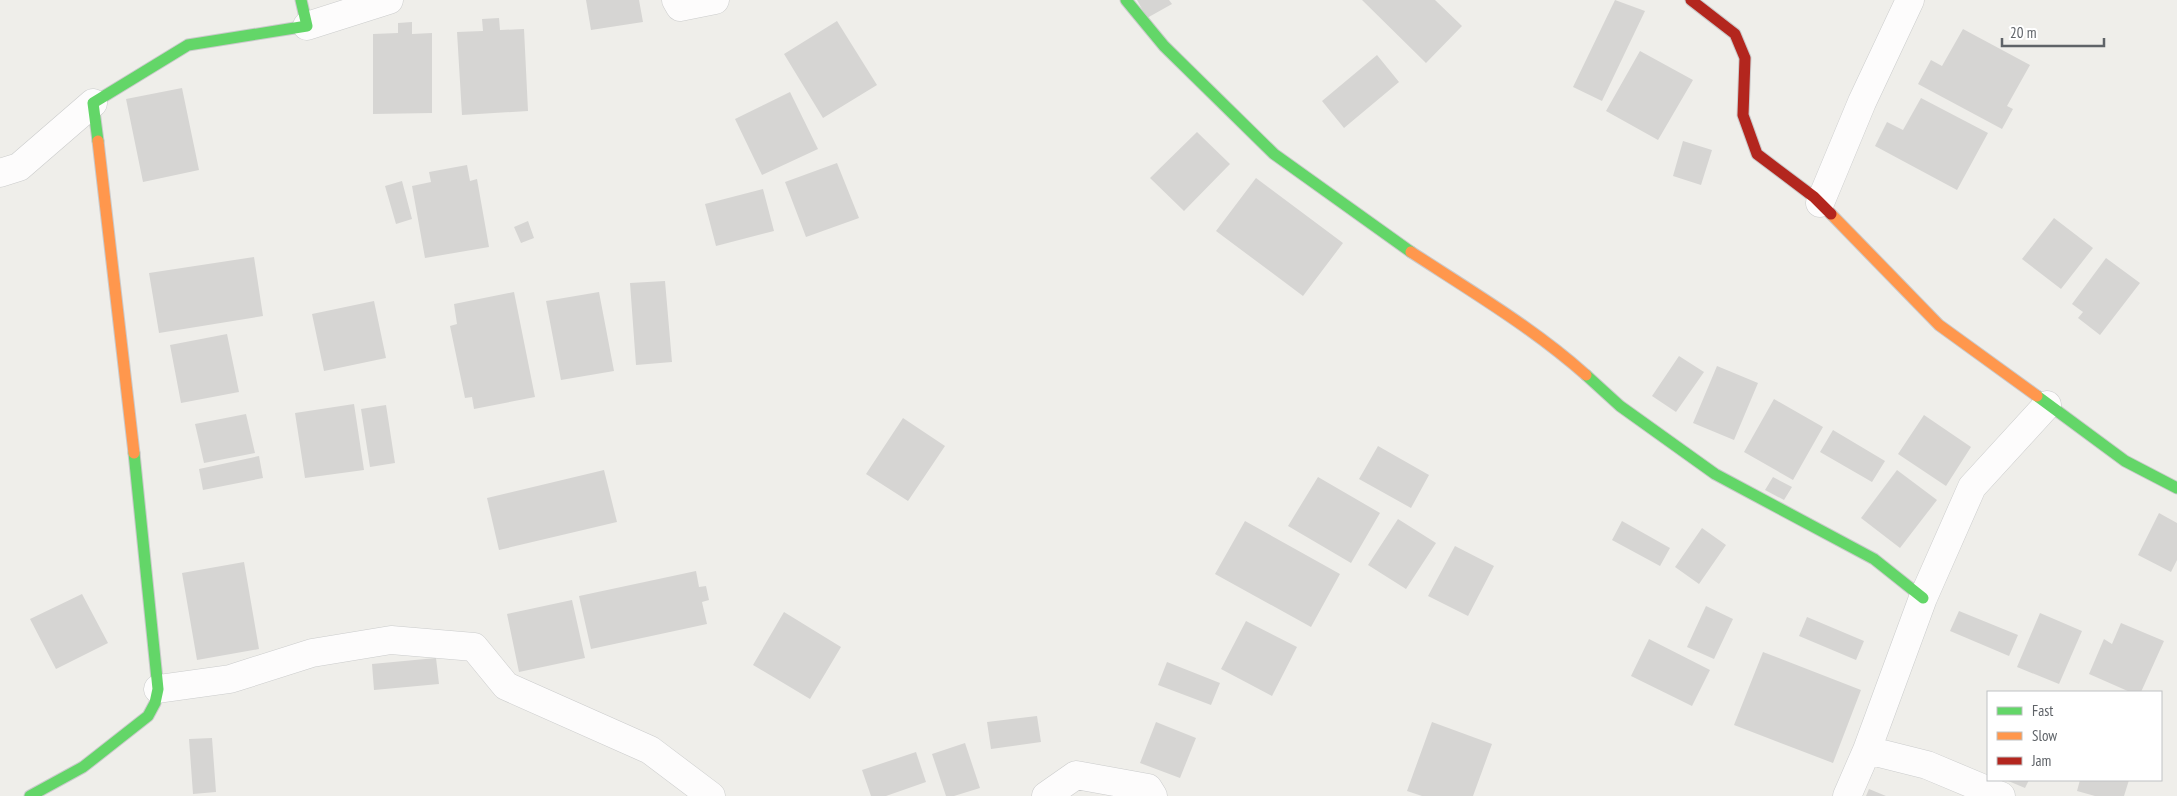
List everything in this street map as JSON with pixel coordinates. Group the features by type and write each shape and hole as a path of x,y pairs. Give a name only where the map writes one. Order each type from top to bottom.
{"street":[{"path":"0,173 19,168 92,103 188,45 304,13 389,0"},
{"path":"676,0 680,7 715,0"},
{"path":"1126,0 1164,46 1274,154 1399,244 1485,300 1564,356 1620,406 1715,474 1874,559 1923,598"},
{"path":"1691,0 1736,34 1745,58 1743,115 1757,154 1820,203 1939,324 2125,461 2177,488"},
{"path":"1820,203 1862,102 1910,0"},
{"path":"30,796 84,767 148,716 155,703 158,689 122,347 92,103"},
{"path":"1847,796 1868,750 1923,598 1972,487 2047,405"},
{"path":"158,689 230,679 312,653 391,640 474,647 506,686 650,750 711,796"},
{"path":"1868,750 1927,765 2001,796"},
{"path":"1046,796 1076,775 1148,788 1153,796"}],"building":[{"path":"586,0 639,0 643,22 591,30"},
{"path":"1137,0 1169,0 1172,4 1147,18"},
{"path":"1362,0 1435,0 1462,26 1426,63"},
{"path":"1615,0 1645,11 1602,101 1573,87"},
{"path":"499,18 500,30 524,29 528,111 462,115 457,32 483,31 482,19"},
{"path":"837,21 877,85 823,118 784,54"},
{"path":"412,22 412,34 432,33 432,113 373,114 373,34 398,33 398,23"},
{"path":"1963,29 2030,65 2007,106 2013,109 2002,129 1918,84 1931,60 1942,66"},
{"path":"1640,51 1693,80 1658,140 1606,111"},
{"path":"1377,55 1399,82 1344,128 1322,101"},
{"path":"182,88 199,170 143,182 126,99"},
{"path":"790,92 818,149 762,175 735,119"},
{"path":"1921,98 1988,133 1957,190 1875,146 1887,122 1903,130"},
{"path":"1197,132 1230,164 1184,211 1150,178"},
{"path":"1683,141 1712,150 1701,185 1673,176"},
{"path":"837,163 859,218 806,237 785,182"},
{"path":"467,165 470,181 477,179 489,247 425,258 412,186 431,182 429,172"},
{"path":"1256,178 1343,243 1303,296 1216,231"},
{"path":"402,181 412,219 396,224 385,186"},
{"path":"763,189 774,231 716,246 705,204"},
{"path":"2054,218 2093,248 2061,289 2022,259"},
{"path":"528,221 534,238 521,243 514,227"},
{"path":"254,257 263,316 159,333 149,273"},
{"path":"2106,258 2140,283 2100,335 2078,318 2083,312 2072,304"},
{"path":"665,281 672,362 636,365 630,283"},
{"path":"514,292 535,397 474,409 472,397 465,398 450,326 457,324 454,304"},
{"path":"599,292 614,371 561,380 546,301"},
{"path":"374,301 386,358 324,371 312,314"},
{"path":"227,334 239,392 181,403 170,345"},
{"path":"1679,356 1704,372 1676,412 1652,396"},
{"path":"1717,366 1758,383 1734,440 1693,423"},
{"path":"1774,399 1823,427 1793,480 1744,452"},
{"path":"354,404 364,470 305,478 295,413"},
{"path":"386,405 395,463 370,467 361,409"},
{"path":"246,414 255,453 204,463 195,424"},
{"path":"1924,415 1971,447 1946,486 1898,454"},
{"path":"903,418 945,446 908,501 866,474"},
{"path":"1833,430 1885,461 1872,482 1820,452"},
{"path":"1378,446 1429,475 1411,508 1359,479"},
{"path":"259,456 263,478 203,490 199,469"},
{"path":"604,470 617,522 499,550 487,498"},
{"path":"1897,470 1937,500 1900,548 1861,518"},
{"path":"1318,477 1380,513 1351,563 1288,526"},
{"path":"1773,477 1792,487 1784,500 1765,490"},
{"path":"2159,513 2177,523 2177,560 2171,572 2138,555"},
{"path":"1398,519 1436,543 1406,589 1368,565"},
{"path":"1245,521 1340,574 1311,627 1215,574"},
{"path":"1622,521 1670,548 1660,566 1612,540"},
{"path":"1702,528 1726,545 1699,584 1675,567"},
{"path":"1455,546 1494,566 1468,616 1428,596"},
{"path":"244,562 259,649 197,660 182,573"},
{"path":"696,571 699,587 706,586 709,600 702,602 707,624 591,649 579,596"},
{"path":"82,594 108,643 56,669 30,619"},
{"path":"572,600 585,658 519,672 507,614"},
{"path":"1706,606 1733,619 1714,659 1687,647"},
{"path":"1959,611 2018,635 2009,656 1950,631"},
{"path":"784,612 841,647 810,699 753,665"},
{"path":"2040,613 2082,631 2059,684 2017,667"},
{"path":"1807,617 1864,641 1856,660 1799,636"},
{"path":"1246,621 1297,647 1272,696 1221,669"},
{"path":"2121,623 2164,641 2141,691 2128,691 2089,674 2104,639 2112,644"},
{"path":"1649,639 1710,670 1692,706 1631,676"},
{"path":"1763,652 1861,690 1833,763 1734,725"},
{"path":"436,658 439,684 374,690 372,664"},
{"path":"1167,662 1220,683 1211,705 1158,685"},
{"path":"1037,716 1041,742 991,749 987,722"},
{"path":"1156,722 1196,738 1180,778 1140,763"},
{"path":"1432,722 1492,744 1473,796 1422,796 1407,791"},
{"path":"212,738 216,792 193,794 189,739"},
{"path":"965,743 980,788 954,796 946,796 932,754"},
{"path":"916,752 926,782 886,796 871,796 862,770"},
{"path":"2008,781 2028,781 2025,788"},
{"path":"2080,781 2129,781 2124,796 2095,796 2077,791"},
{"path":"1869,789 1886,796 1866,796"}],"traffic: fast":[{"path":"98,141 93,103 188,45 307,26 301,0"},
{"path":"1126,0 1164,46 1274,154 1411,252"},
{"path":"1586,375 1620,406 1715,474 1874,559 1923,598"},
{"path":"2037,396 2125,461 2177,488"},
{"path":"30,796 83,767 148,716 155,703 158,689 134,453"}],"traffic: slow":[{"path":"98,141 134,453"},
{"path":"1831,214 1939,325 2037,396"},
{"path":"1411,252 1545,341 1586,375"}],"traffic: jam":[{"path":"1691,0 1735,34 1745,58 1743,115 1757,154 1814,197 1831,214"}]}
